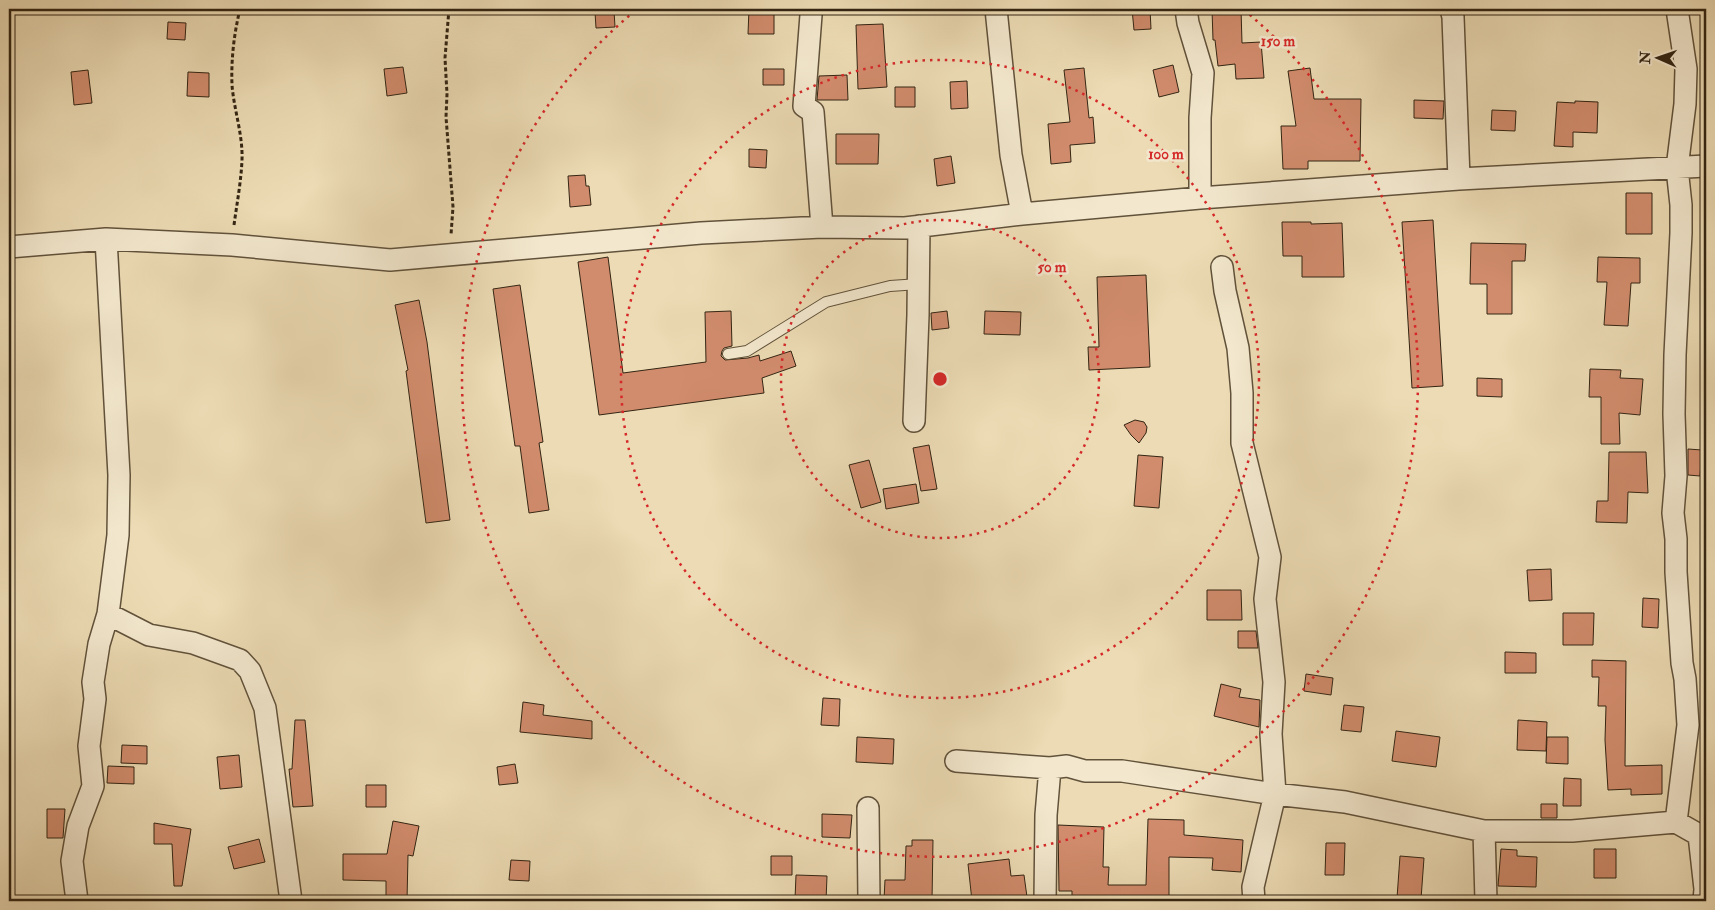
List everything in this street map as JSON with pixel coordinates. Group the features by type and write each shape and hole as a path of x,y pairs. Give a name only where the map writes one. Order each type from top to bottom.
{"street":[{"path":"810,9 804,106 814,112 822,227"},
{"path":"996,9 1011,155 1022,214"},
{"path":"1186,9 1188,23 1203,73 1200,118 1200,198"},
{"path":"1451,9 1453,17 1459,179"},
{"path":"1676,822 1688,725 1673,513 1676,476 1675,355 1681,233 1681,205 1677,168 1685,104 1686,68 1677,9"},
{"path":"9,247 106,239 232,245 390,260 701,233 822,227 905,228 1022,214 1200,198 1459,179 1706,166"},
{"path":"914,421 919,226"},
{"path":"77,901 72,861 78,826 93,786 89,746 94,699 93,682 99,644 108,614 118,535 119,475 106,239"},
{"path":"1222,267 1225,291 1238,348 1242,393 1242,443 1270,557 1265,599 1274,682 1271,734 1275,794 1254,887 1254,901"},
{"path":"108,614 149,634 193,643 240,660 250,671 264,708 291,901"},
{"path":"956,761 1050,768 1067,766 1085,771 1122,771 1275,794 1345,802 1484,830 1572,831 1676,822 1703,835 1704,901"},
{"path":"1045,901 1046,815 1050,768"},
{"path":"868,808 869,901"},
{"path":"1484,830 1486,901"}],"lane":[{"path":"728,354 747,351 826,302 890,286 919,284"}],"path":[{"path":"232,245 242,160 241,140 232,86 234,33 240,9"},
{"path":"449,9 445,58 446,117 453,207 450,256"}],"building":[{"path":"749,9 774,9 774,34 748,34"},
{"path":"1132,9 1150,9 1151,29 1134,30"},
{"path":"1212,9 1241,9 1242,43 1261,42 1264,78 1236,79 1235,64 1218,66 1215,40 1213,40"},
{"path":"614,11 615,27 596,28 595,12"},
{"path":"168,22 186,23 185,40 167,39"},
{"path":"883,24 887,87 858,89 856,25"},
{"path":"1173,65 1179,92 1159,97 1153,70"},
{"path":"403,67 407,93 387,96 384,69"},
{"path":"1084,68 1089,118 1093,117 1095,143 1070,145 1071,162 1051,164 1048,124 1070,122 1064,70"},
{"path":"1310,68 1314,99 1361,99 1360,161 1308,161 1308,169 1283,169 1281,126 1296,126 1288,71"},
{"path":"763,69 784,69 784,85 763,85"},
{"path":"88,70 92,103 74,105 71,72"},
{"path":"188,72 209,73 209,97 187,96"},
{"path":"847,75 848,100 817,100 819,76"},
{"path":"967,81 968,108 951,109 950,82"},
{"path":"895,87 915,87 915,107 895,107"},
{"path":"1414,100 1444,101 1443,119 1414,118"},
{"path":"1575,101 1598,102 1597,133 1573,132 1573,147 1554,146 1557,102 1575,103"},
{"path":"1492,110 1516,111 1515,131 1491,130"},
{"path":"836,134 879,134 878,164 836,164"},
{"path":"749,149 767,150 766,168 749,167"},
{"path":"951,156 955,183 937,186 934,159"},
{"path":"585,175 586,186 589,186 591,205 570,207 568,176"},
{"path":"1626,193 1652,193 1652,234 1626,234"},
{"path":"1433,220 1443,386 1412,388 1402,222"},
{"path":"1282,222 1311,222 1311,224 1342,223 1344,277 1302,277 1302,256 1283,256"},
{"path":"1471,243 1526,244 1525,261 1512,261 1512,314 1487,314 1487,284 1470,284"},
{"path":"608,257 623,373 706,362 705,312 731,311 732,346 724,348 722,351 721,356 725,360 759,355 760,361 791,351 796,366 762,378 764,393 599,415 578,262"},
{"path":"1598,257 1640,258 1640,283 1631,283 1628,326 1604,325 1607,282 1597,282"},
{"path":"1146,275 1150,367 1089,370 1088,347 1099,347 1097,277"},
{"path":"520,285 543,442 539,443 549,510 529,513 520,446 515,446 493,289"},
{"path":"419,300 427,342 450,520 426,523 406,371 408,370 395,305"},
{"path":"947,311 949,328 932,330 931,313"},
{"path":"985,311 1021,312 1020,335 984,334"},
{"path":"1590,369 1621,370 1620,378 1643,379 1640,415 1619,413 1620,444 1601,444 1601,397 1589,397"},
{"path":"1477,378 1502,379 1502,397 1477,396"},
{"path":"1135,420 1144,422 1147,427 1146,433 1139,443 1124,425"},
{"path":"929,445 937,489 921,491 913,448"},
{"path":"1688,449 1702,450 1700,476 1688,475"},
{"path":"1609,452 1646,452 1648,493 1628,492 1627,523 1596,522 1597,501 1608,501"},
{"path":"1138,455 1163,457 1159,508 1134,506"},
{"path":"869,460 881,502 861,508 849,465"},
{"path":"916,484 919,503 886,509 883,489"},
{"path":"1551,569 1552,600 1529,601 1527,570"},
{"path":"1207,590 1241,590 1242,620 1207,620"},
{"path":"1643,598 1659,599 1658,628 1642,627"},
{"path":"1563,613 1594,613 1593,645 1563,645"},
{"path":"1238,631 1256,631 1258,648 1238,648"},
{"path":"1505,652 1536,653 1536,673 1505,673"},
{"path":"1592,660 1626,661 1625,766 1662,765 1662,794 1631,795 1631,789 1608,790 1605,740 1606,706 1598,706 1599,677 1592,677"},
{"path":"1306,674 1333,678 1331,695 1304,691"},
{"path":"1221,684 1241,689 1239,697 1260,700 1259,727 1214,716"},
{"path":"823,698 840,699 839,726 821,725"},
{"path":"523,702 544,705 543,715 592,721 592,739 520,732"},
{"path":"1344,705 1364,707 1361,732 1341,730"},
{"path":"295,720 305,720 313,806 293,807 289,769 292,769"},
{"path":"1518,720 1547,722 1546,751 1517,750"},
{"path":"1396,731 1440,737 1436,767 1392,761"},
{"path":"857,737 894,739 893,764 856,762"},
{"path":"1547,737 1568,737 1568,764 1546,763"},
{"path":"122,745 147,746 147,764 121,763"},
{"path":"239,755 242,787 220,789 217,757"},
{"path":"515,764 518,783 499,785 497,767"},
{"path":"108,766 134,767 134,784 107,783"},
{"path":"1564,778 1581,779 1581,806 1563,806"},
{"path":"366,785 386,785 386,807 366,807"},
{"path":"1541,804 1557,804 1557,818 1541,818"},
{"path":"47,809 65,809 63,838 47,838"},
{"path":"822,814 852,815 850,838 822,837"},
{"path":"1148,819 1184,820 1184,835 1243,840 1241,872 1212,870 1213,858 1169,857 1169,899 1150,899 1150,901 1072,901 1072,891 1059,891 1058,825 1104,827 1103,867 1109,867 1108,885 1146,885"},
{"path":"393,821 419,826 413,856 408,855 407,901 386,901 386,881 343,880 343,854 387,854"},
{"path":"154,823 191,829 182,886 174,886 172,844 154,844"},
{"path":"259,839 265,862 234,869 228,847"},
{"path":"912,840 933,840 932,901 884,900 885,880 905,880 906,846 912,846"},
{"path":"1326,843 1345,843 1344,875 1325,875"},
{"path":"1501,849 1517,850 1517,856 1537,857 1536,887 1498,886"},
{"path":"1594,849 1616,849 1616,878 1594,878"},
{"path":"771,856 792,856 792,875 771,875"},
{"path":"1400,856 1424,858 1421,899 1397,898"},
{"path":"1009,859 1011,876 1024,875 1027,897 1017,899 1017,901 972,901 968,864"},
{"path":"511,860 530,861 529,881 509,880"},
{"path":"796,875 827,876 826,901 795,899"}]}
